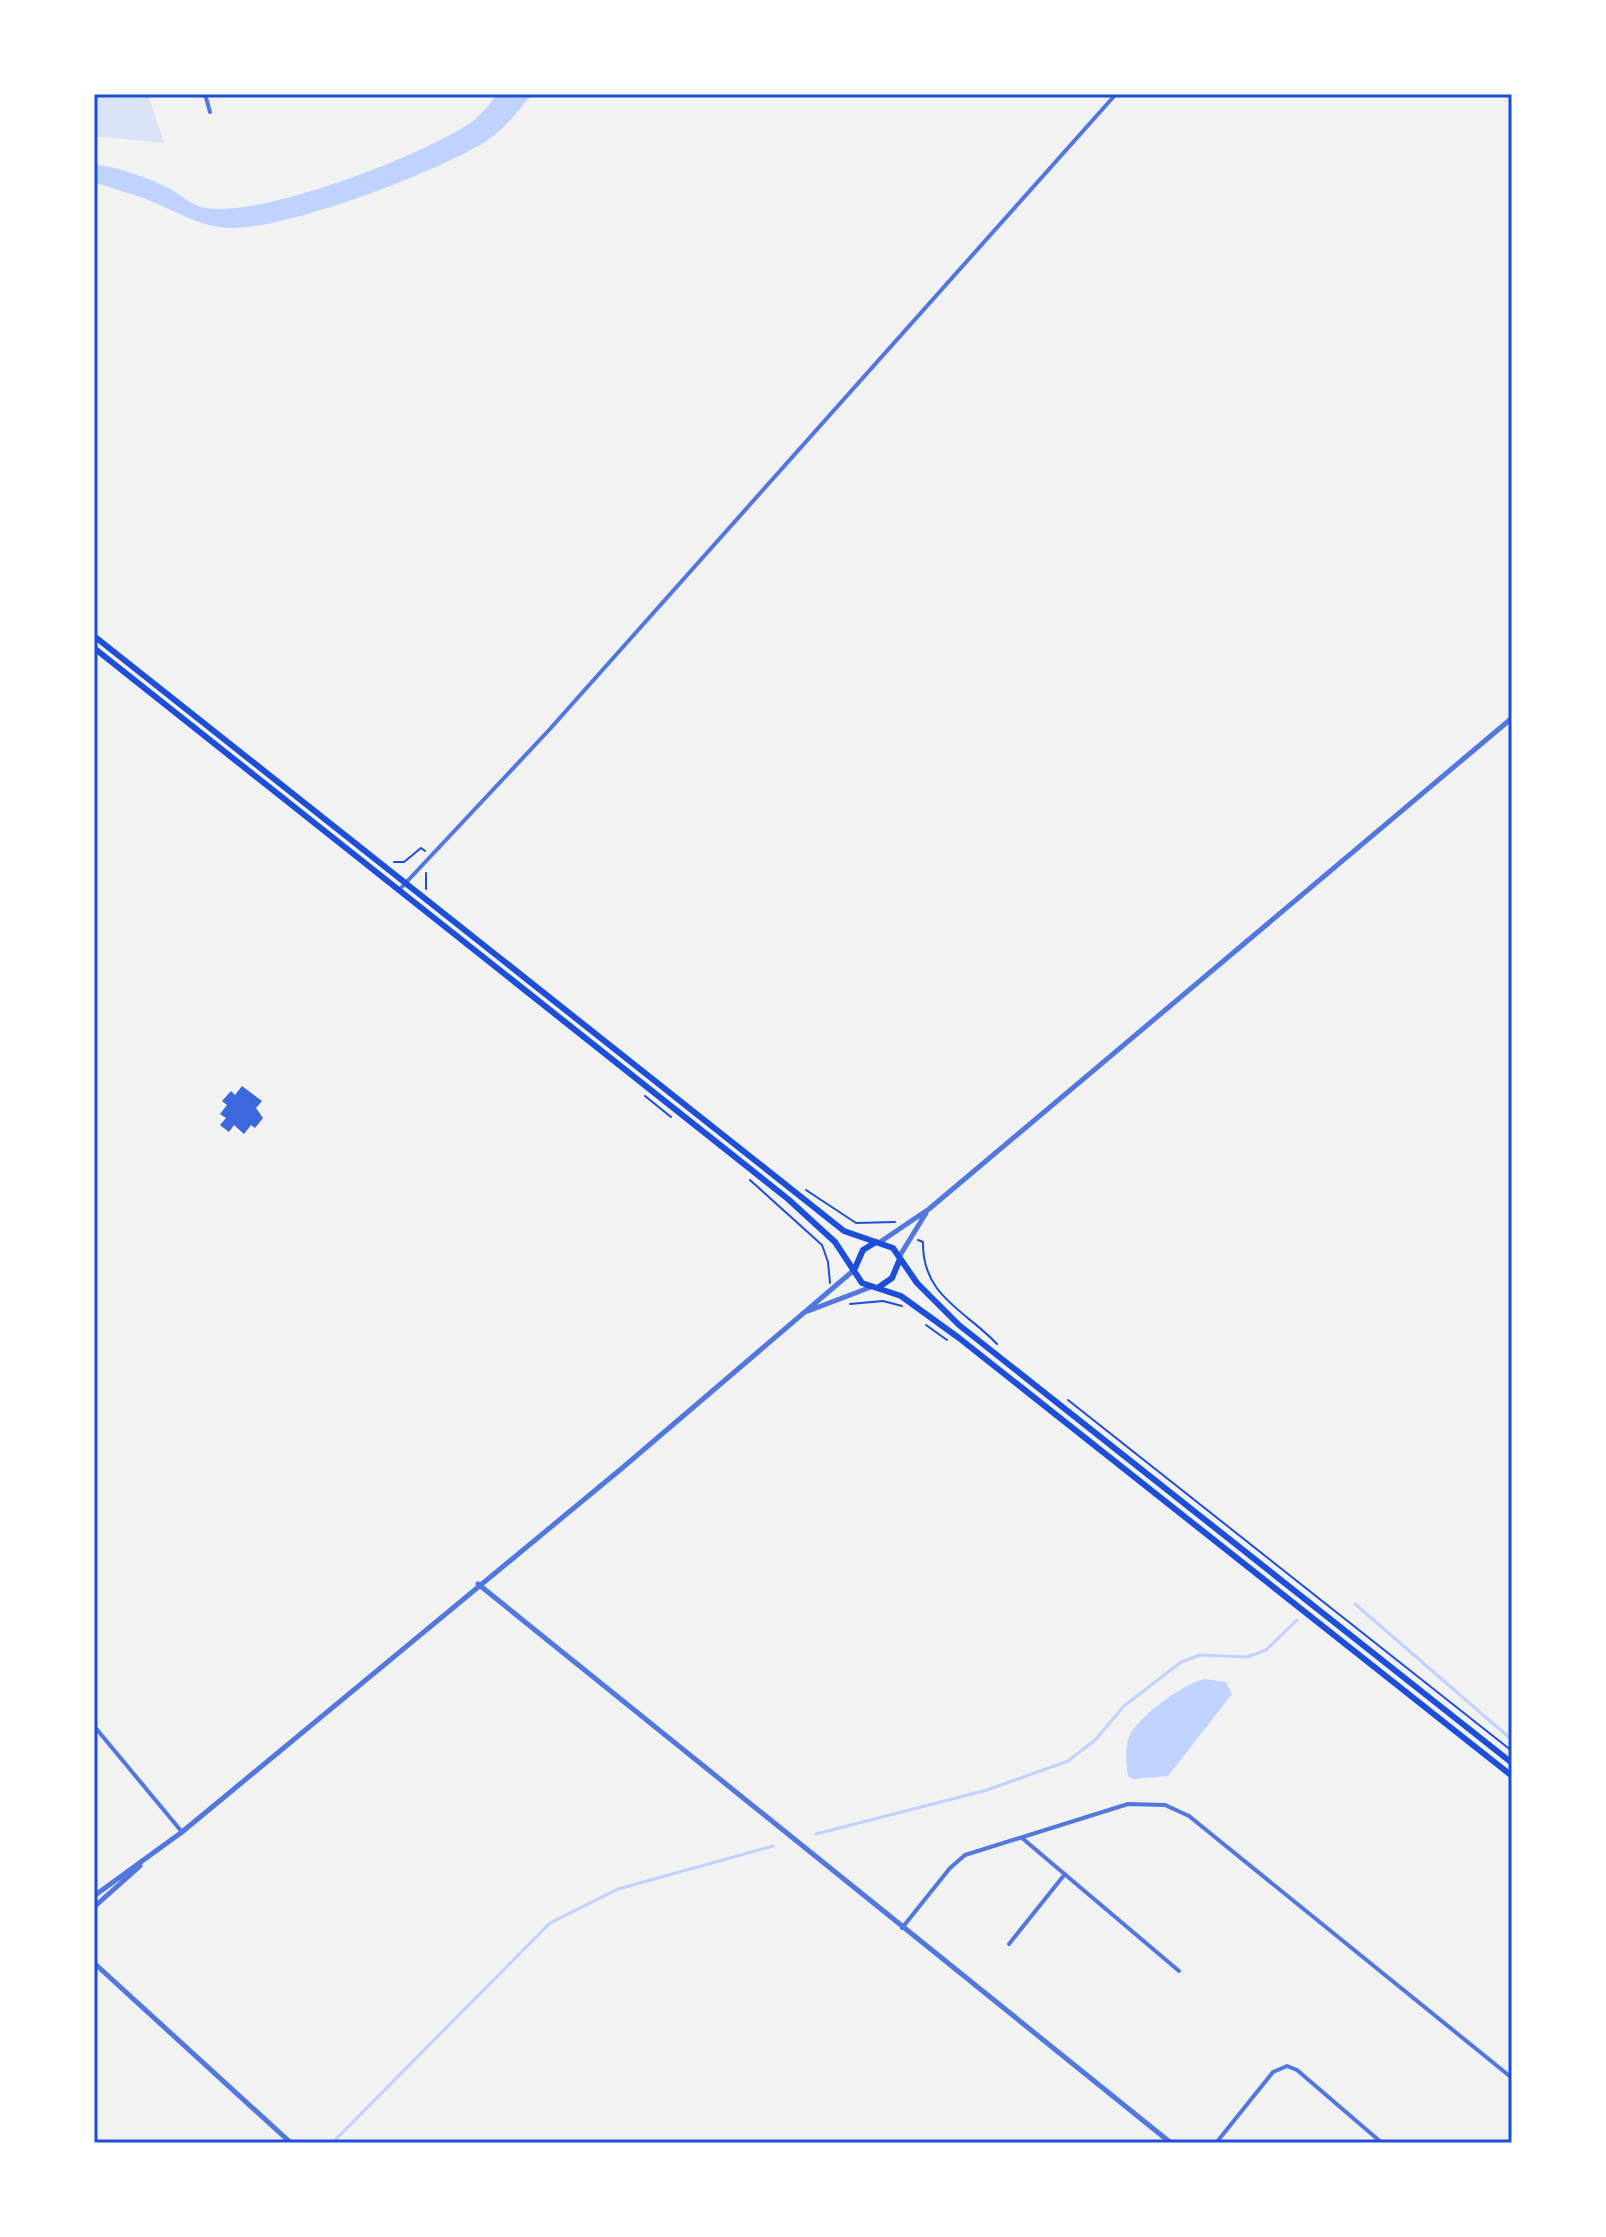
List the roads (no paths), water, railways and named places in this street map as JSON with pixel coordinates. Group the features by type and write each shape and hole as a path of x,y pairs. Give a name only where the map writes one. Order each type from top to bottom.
{"main road":[{"path":"94,636 844,1231 893,1248 929,1297 959,1325 1512,1763"},
{"path":"94,648 788,1199 835,1242 855,1268 862,1283 901,1296 959,1338 1512,1776"},
{"path":"855,1268 863,1250 878,1242"},
{"path":"873,1287 892,1278 900,1258"}],"street":[{"path":"205,94 210,112"},
{"path":"399,890 549,730 1116,94"},
{"path":"878,1242 929,1209 1512,718"},
{"path":"900,1258 929,1209"},
{"path":"94,1907 855,1268"},
{"path":"807,1311 873,1287"},
{"path":"478,1584 1171,2143"},
{"path":"94,1726 182,1832"},
{"path":"902,1928 950,1868 965,1855 1128,1804 1165,1805 1189,1816 1512,2078"},
{"path":"1022,1838 1179,1971"},
{"path":"94,1896 144,1862"},
{"path":"1009,1944 1065,1874"},
{"path":"94,1963 291,2143"},
{"path":"1216,2143 1273,2072 1287,2066 1297,2070 1382,2143"}],"water":[{"path":"498,94 532,94 505,126 462,155 362,197 258,226 232,228 199,222 146,199 94,182 94,164 147,178 201,207 227,209 260,204 340,182 419,150 473,121"},
{"path":"1204,1679 1226,1682 1232,1694 1168,1776 1133,1779 1128,1776 1129,1737 1141,1720 1185,1687"}],"waterway":[{"path":"1355,1604 1512,1740"},
{"path":"816,1834 987,1790 1068,1761 1095,1740 1124,1706 1181,1662 1200,1655 1247,1657 1266,1650 1297,1620"},
{"path":"332,2143 550,1923 618,1889 773,1846"}]}
